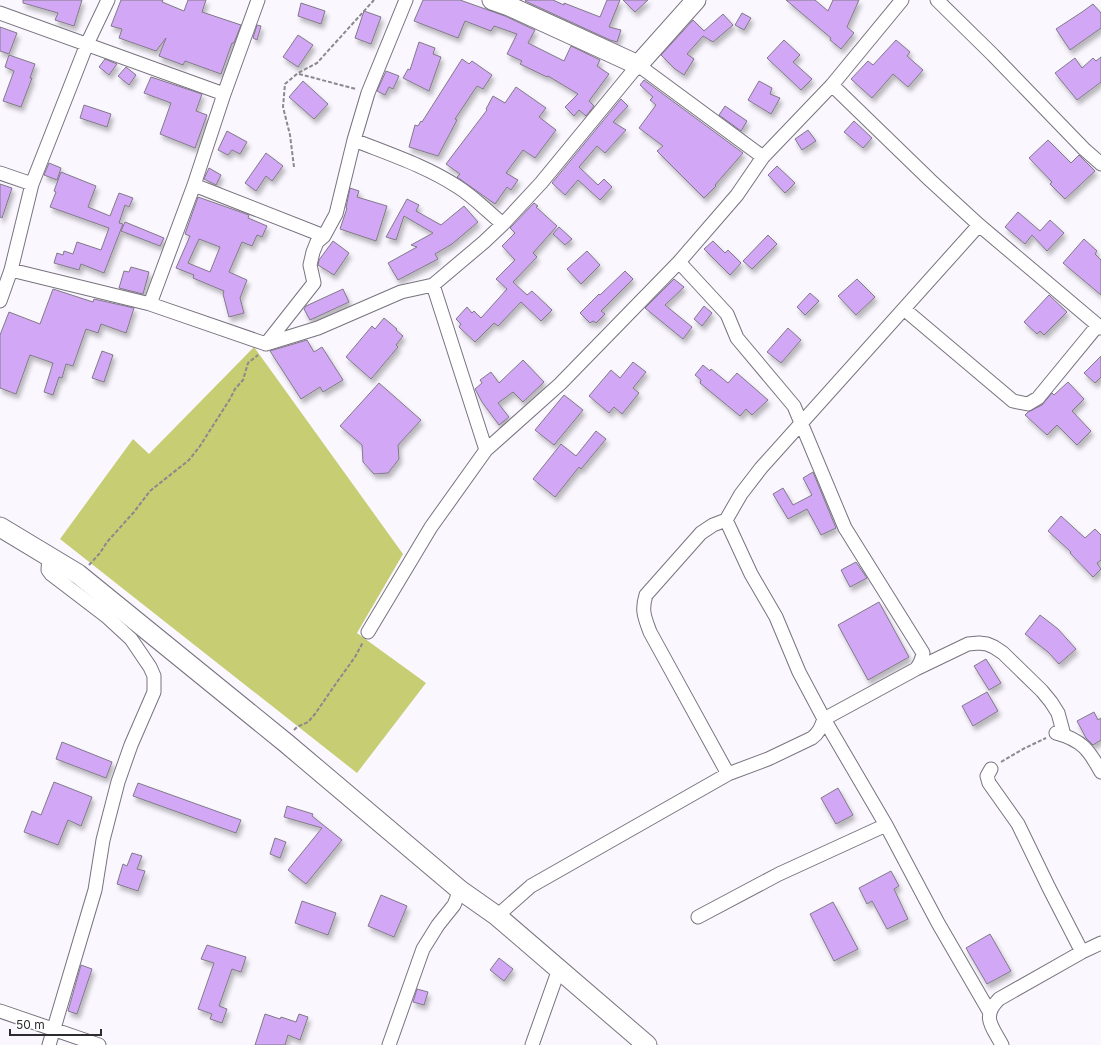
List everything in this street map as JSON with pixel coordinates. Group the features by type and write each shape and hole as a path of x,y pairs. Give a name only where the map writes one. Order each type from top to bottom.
{"street":[{"path":"0,301 11,270 32,184 87,44 108,0"},
{"path":"150,304 194,185 224,94 258,0"},
{"path":"266,344 314,283 310,265 313,252 317,242 324,236 336,214 354,140 368,92 406,0"},
{"path":"11,270 150,304 266,344 318,328 401,292 433,284 484,242 541,183 638,65 696,0"},
{"path":"368,632 431,527 486,450 560,384 679,262 736,195 763,157 832,85 902,0"},
{"path":"936,0 993,55 1084,149 1101,164"},
{"path":"504,2 638,65 763,157"},
{"path":"0,13 224,94"},
{"path":"832,85 930,180 1099,327 1038,398 1028,404 1013,401 904,309"},
{"path":"354,140 411,163 443,178 460,188 503,224"},
{"path":"0,173 32,184"},
{"path":"194,185 324,236"},
{"path":"728,774 650,632 643,613 643,604 646,596 701,533 713,525 726,520 741,494 761,468 980,225"},
{"path":"679,262 727,314 736,338 794,406 845,528 923,653 921,661 916,669"},
{"path":"433,284 486,450"},
{"path":"726,520 751,574 776,617 799,672 824,719 886,825 938,923 989,1011 989,1021 1002,1045"},
{"path":"0,527 78,574 286,743 460,890 497,916 647,1045"},
{"path":"49,556 48,570 51,574 106,616 130,639 150,667 154,676 154,692 131,745 118,782 103,840 95,890 49,1045"},
{"path":"497,916 530,886 728,774 768,759 812,738 820,730 824,719 916,669 968,644 987,644 1003,653 1042,691 1051,702 1058,713 1060,734 1081,744 1090,753 1101,772"},
{"path":"991,769 987,776 989,783 1018,824 1082,952"},
{"path":"698,917 779,874 886,825"},
{"path":"389,1045 424,948 438,925 454,905 460,890"},
{"path":"989,1011 999,999 1082,952 1101,943"},
{"path":"532,1045 559,969"},
{"path":"0,1011 99,1045"}],"path":[{"path":"294,166 290,134 283,107 285,84 298,73 317,63 374,0"},
{"path":"298,73 368,92"},
{"path":"78,574 100,553 107,542 134,512 150,491 189,460 200,446 235,389 243,380 248,362 261,352 266,344"},
{"path":"286,743 297,727 308,722 315,714 356,658 368,632"},
{"path":"991,769 1023,749 1060,734"}],"green space":[{"path":"254,347 403,554 357,633 426,683 357,773 60,539 133,439 149,454"}],"building":[{"path":"23,0 82,0 74,26 55,20 58,13 23,3"},
{"path":"121,0 163,0 162,2 184,11 188,0 206,0 202,12 241,25 234,43 232,43 221,74 185,61 183,65 159,56 166,38 156,51 119,38 122,29 111,26"},
{"path":"423,0 460,0 505,16 535,30 528,43 564,61 571,46 600,60 597,66 609,74 589,101 594,106 586,116 579,110 574,116 565,107 578,94 548,76 547,77 520,64 522,61 507,54 517,34 494,26 491,31 465,21 458,38 414,21"},
{"path":"553,0 600,17 607,0 620,0 609,27 621,30 617,42 525,1"},
{"path":"623,0 648,0 635,12"},
{"path":"786,0 815,0 828,11 833,0 859,0 847,27 854,33 841,49 830,40 831,38"},
{"path":"301,3 325,11 321,24 298,16"},
{"path":"1093,4 1101,13 1101,28 1070,50 1056,29"},
{"path":"364,11 381,17 371,44 355,38"},
{"path":"742,13 751,18 744,30 735,25"},
{"path":"723,14 733,25 713,42 703,36 687,54 694,59 684,75 675,69 661,55 693,20 704,31"},
{"path":"257,25 261,26 257,40 253,38"},
{"path":"0,27 17,33 9,54 0,51"},
{"path":"298,35 313,45 298,67 283,57"},
{"path":"784,40 800,55 793,62 812,79 801,90 767,58"},
{"path":"896,40 910,52 907,56 923,70 908,87 893,74 872,98 851,79 868,61 873,65"},
{"path":"419,42 435,48 433,54 441,57 429,91 403,78 408,69 410,70"},
{"path":"9,55 35,64 30,78 32,78 21,107 3,101 14,71 5,67"},
{"path":"1101,57 1101,82 1077,100 1055,73 1075,58 1082,68 1093,58 1096,61"},
{"path":"105,59 117,64 109,75 99,67"},
{"path":"462,59 469,64 472,61 492,75 483,89 477,86 455,119 457,120 438,156 409,147 415,125 418,126 421,121 422,122"},
{"path":"126,67 136,75 129,85 118,76"},
{"path":"386,71 399,76 393,89 389,87 385,95 377,91"},
{"path":"151,77 202,94 196,111 207,115 195,148 160,134 171,103 144,93"},
{"path":"644,80 743,153 715,185 716,186 704,198 657,151 663,146 639,128 656,105 650,100 653,97 640,85"},
{"path":"303,81 328,104 314,119 289,97"},
{"path":"759,81 772,88 770,94 780,98 771,114 748,100"},
{"path":"516,87 546,108 539,117 556,130 535,158 523,150 506,173 518,180 511,190 507,187 495,204 457,177 460,174 446,164 487,110 486,109 493,96 505,103"},
{"path":"621,99 628,106 613,122 626,130 605,153 597,146 579,167 598,185 604,179 612,187 600,200 578,180 565,195 552,183"},
{"path":"84,105 111,114 107,127 80,118"},
{"path":"725,106 747,121 741,131 719,115"},
{"path":"854,121 872,138 863,148 844,132"},
{"path":"808,130 816,141 802,150 795,139"},
{"path":"227,131 247,142 240,154 232,150 228,155 218,150"},
{"path":"1048,140 1071,163 1079,155 1095,171 1065,199 1050,184 1052,182 1029,158"},
{"path":"266,153 283,166 272,181 266,176 256,191 245,183"},
{"path":"49,163 61,168 57,180 44,175"},
{"path":"777,166 795,183 785,193 768,175"},
{"path":"209,168 221,175 216,185 204,179"},
{"path":"61,172 96,186 88,207 110,216 119,193 133,198 129,207 125,205 119,223 123,224 104,273 81,264 79,270 54,263 57,253 63,255 64,251 73,254 77,242 101,250 109,228 50,207 56,192 54,191"},
{"path":"0,184 12,188 2,218 0,217"},
{"path":"350,188 359,191 357,197 387,206 376,241 340,229 347,208"},
{"path":"198,197 249,215 248,218 267,226 262,237 257,235 252,246 242,242 229,272 247,280 240,298 244,313 229,317 223,294 224,291 193,278 194,275 176,268 190,236 185,234","holes":["199,239 220,247 210,272 188,263"]},
{"path":"407,199 419,205 416,211 441,225 464,206 478,222 452,244 435,254 438,259 398,280 388,263 417,247 411,245 433,233 404,216 396,240 386,237"},
{"path":"534,203 538,206 536,207 557,226 533,253 537,257 513,282 527,295 532,291 552,310 541,321 521,302 498,326 494,323 475,342 459,327 461,324 456,319 467,307 472,313 474,311 481,318 507,289 496,279 515,260 502,246 515,233 510,228"},
{"path":"1018,212 1040,231 1050,220 1064,233 1047,251 1032,235 1025,244 1005,227"},
{"path":"125,222 164,238 160,246 121,231"},
{"path":"559,227 572,239 565,245 553,234"},
{"path":"768,235 777,244 752,269 743,261"},
{"path":"1084,239 1097,251 1095,254 1101,260 1101,295 1063,263"},
{"path":"333,241 349,253 334,275 318,265 319,260"},
{"path":"713,241 725,253 728,250 741,263 730,275 704,249"},
{"path":"587,251 600,265 581,284 567,269"},
{"path":"131,267 149,272 143,294 119,288 124,271 129,272"},
{"path":"625,271 633,279 601,311 605,314 596,323 593,321 590,323 580,313"},
{"path":"674,279 684,287 665,305 692,327 683,339 645,308"},
{"path":"857,279 875,297 856,315 838,296"},
{"path":"53,289 93,302 94,299 134,308 126,333 101,324 98,333 86,329 73,366 66,364 62,378 59,377 53,395 44,392 53,363 30,355 16,394 0,388 0,335 9,312 40,324"},
{"path":"343,289 349,302 310,320 304,309 306,306"},
{"path":"810,293 819,301 805,315 797,307"},
{"path":"1049,295 1067,312 1044,335 1040,331 1037,334 1024,322"},
{"path":"704,306 712,313 702,326 694,319"},
{"path":"384,318 403,336 396,345 398,347 371,379 346,357 372,326 375,329"},
{"path":"788,328 801,340 781,363 767,352"},
{"path":"307,340 314,352 322,347 343,380 323,392 320,387 301,399 270,351"},
{"path":"102,351 113,355 104,382 92,378"},
{"path":"1101,356 1101,377 1095,383 1084,373"},
{"path":"523,360 544,382 523,402 513,392 498,403 509,417 499,425 482,402 475,389 482,383 480,380 491,372 499,383"},
{"path":"633,362 646,372 633,388 639,393 622,414 614,407 609,413 589,396 611,370 620,378"},
{"path":"703,365 710,371 711,369 728,383 737,373 768,400 752,415 746,409 740,416 700,383 701,380 695,375"},
{"path":"1068,382 1084,399 1072,411 1091,431 1077,445 1057,425 1047,435 1025,415 1042,405 1052,393 1054,395"},
{"path":"379,383 421,420 398,445 399,459 388,473 374,474 363,462 362,445 340,426"},
{"path":"564,395 583,410 554,445 535,430"},
{"path":"596,431 606,439 581,469 579,467 555,497 533,479 561,444 576,456"},
{"path":"813,472 836,528 821,535 807,509 788,519 773,494 783,488 793,505 812,495 803,478"},
{"path":"1061,516 1085,538 1095,529 1101,535 1101,560 1097,563 1101,569 1093,577 1070,553 1071,552 1048,531"},
{"path":"856,562 867,578 850,587 841,570"},
{"path":"879,602 909,657 868,680 838,625"},
{"path":"1040,615 1058,629 1076,649 1059,664 1048,652 1025,634"},
{"path":"986,659 1001,683 989,690 974,666"},
{"path":"987,692 998,711 973,726 962,706"},
{"path":"1094,712 1098,720 1101,718 1101,740 1093,745 1086,738 1077,721"},
{"path":"62,742 112,762 106,778 56,759"},
{"path":"54,782 92,797 81,826 68,820 58,845 24,832 32,811 41,815"},
{"path":"138,783 241,820 236,833 133,796"},
{"path":"838,788 853,815 836,824 821,798"},
{"path":"287,806 313,814 312,816 342,840 306,884 288,870 322,828 284,817"},
{"path":"275,838 286,842 280,858 270,854"},
{"path":"132,853 142,856 137,869 145,871 138,891 117,884 123,864 127,866"},
{"path":"891,871 899,886 894,889 908,919 887,929 872,901 867,904 859,888"},
{"path":"381,895 407,906 394,937 368,926"},
{"path":"302,901 336,913 328,935 295,923"},
{"path":"833,902 858,949 834,961 810,914"},
{"path":"990,934 1011,971 987,984 966,948"},
{"path":"207,945 246,957 241,972 232,969 219,1006 227,1009 222,1023 210,1019 212,1014 198,1009 214,963 201,959"},
{"path":"499,958 513,969 504,981 490,970"},
{"path":"81,965 92,969 77,1014 68,1011"},
{"path":"417,989 428,992 424,1005 413,1002"},
{"path":"265,1014 296,1022 299,1014 308,1017 300,1040 288,1035 285,1045 255,1045"}]}
